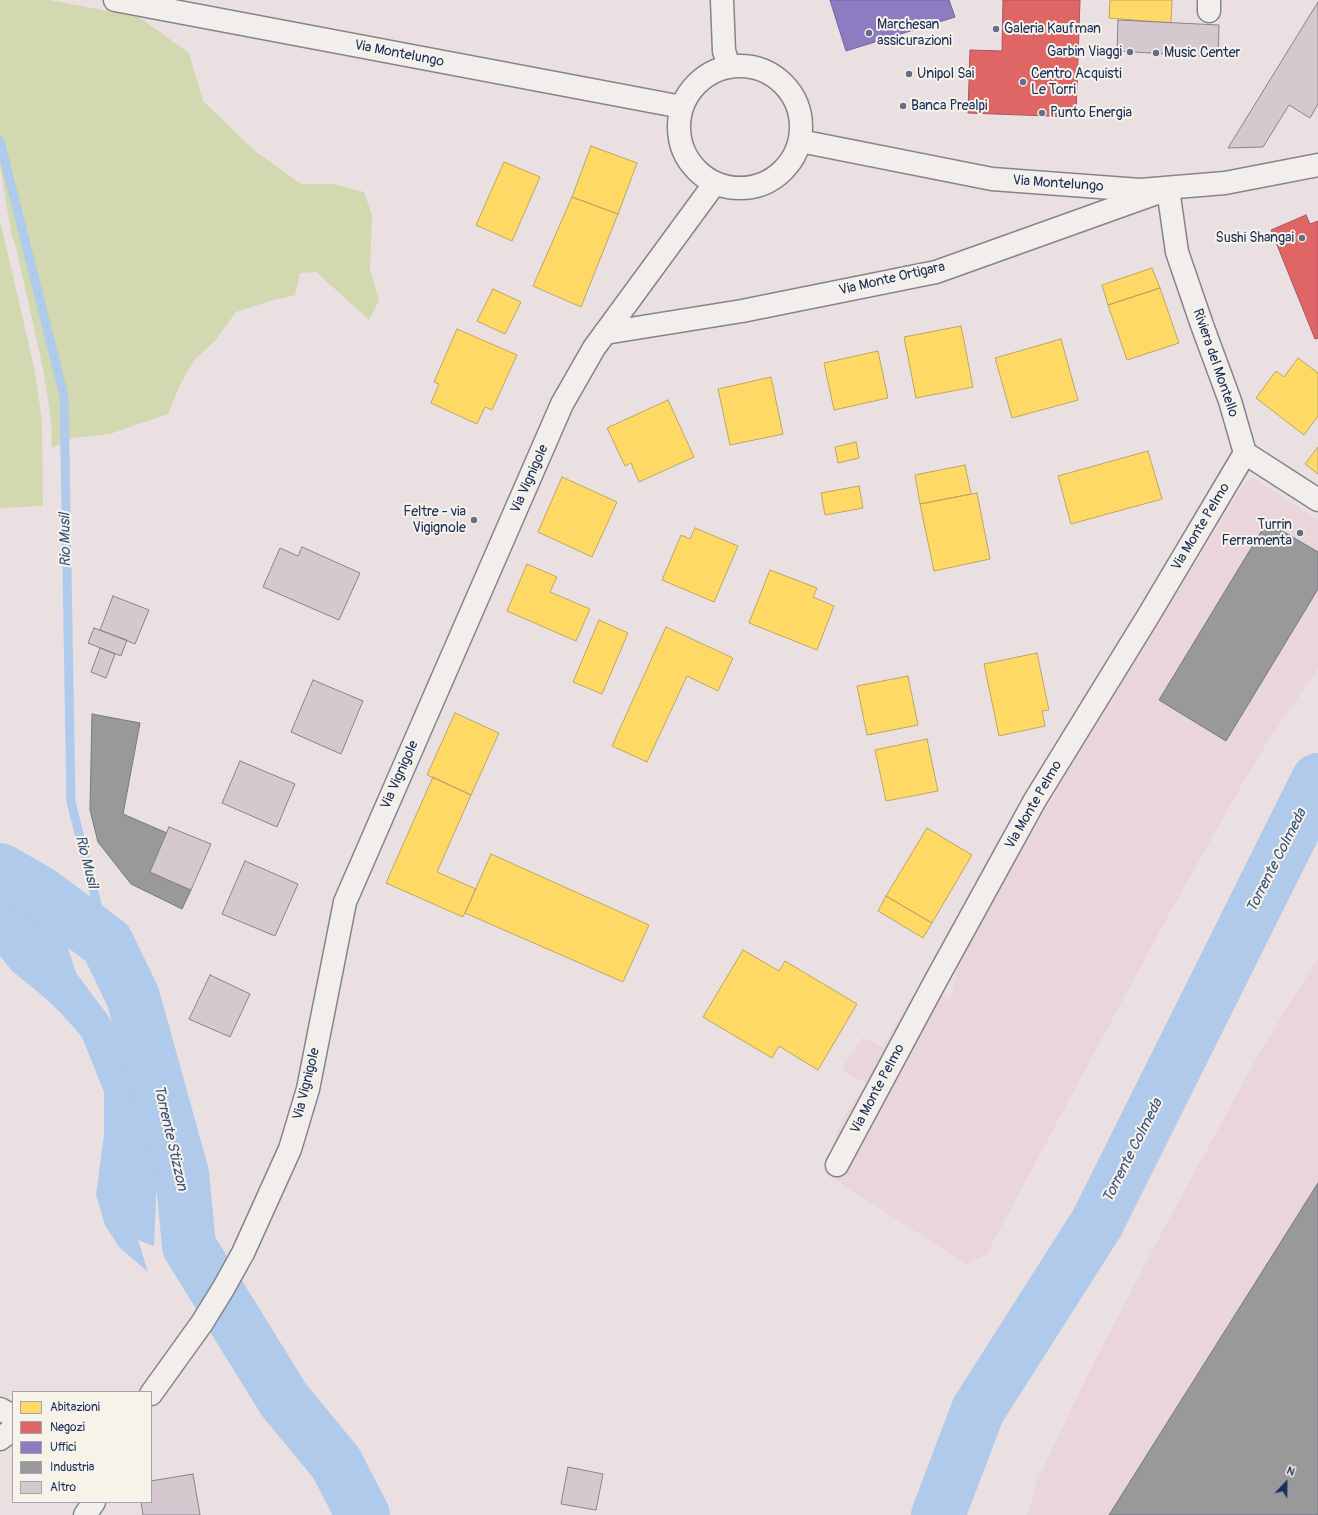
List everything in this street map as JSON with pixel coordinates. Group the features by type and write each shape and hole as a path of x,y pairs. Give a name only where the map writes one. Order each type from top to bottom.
{"street":[{"name":"Via Montelungo","path":"115,0 682,107"},
{"path":"722,0 724,51 729,67"},
{"path":"729,67 750,67 768,73 784,85 796,102 801,121 800,141 793,158 782,172 767,182 750,188 732,188 715,183 699,173 688,159 681,143 679,124 682,107 690,93 700,81 714,72 729,67"},
{"name":"Via Montelungo","path":"800,141 992,179 1140,190 1168,189 1225,183 1318,165"},
{"name":"Via Vignigole","path":"152,1393 202,1323 223,1289 243,1253 290,1149 308,1090 344,902 562,404 594,348 715,183"},
{"name":"Via Monte Ortigara","path":"605,333 742,311 936,272 1168,189"},
{"name":"Riviera del Montello","path":"1168,189 1177,252 1230,401 1245,453"},
{"path":"1245,453 1318,500"},
{"name":"Via Monte Pelmo","path":"837,1165 1035,800 1150,613 1245,453"},
{"path":"0,1409 12,1415"},
{"path":"0,1439 12,1430"},
{"path":"85,1515 93,1503"}],"shaded area":[{"path":"1253,478 1318,520 1318,668 1269,740 1244,781 1169,914 986,1255 966,1264 823,1172 841,1122 866,1083 841,1070 863,1037 882,1047 921,982 950,1001 961,952 1085,743 1242,487"},
{"path":"1318,958 1318,1515 1027,1515 1038,1479 1088,1374 1162,1232 1261,1050"}],"green space":[{"path":"0,0 50,0 139,17 189,53 203,101 255,151 301,184 334,184 364,192 372,215 370,270 379,301 369,320 316,272 300,273 295,295 236,312 215,341 194,360 179,387 168,414 110,434 73,438 52,448 51,420 43,369 16,247 11,233 0,166"},
{"path":"0,220 35,371 42,421 43,506 0,508"}],"water":[{"path":"0,895 63,932 76,973 109,1017 138,1065 152,1133 157,1177 154,1246 138,1240 148,1272 119,1247 105,1225 96,1195 104,1134 104,1092 82,1037 60,1012 12,971 0,956"}],"building: Abitazioni":[{"path":"1110,0 1172,0 1171,23 1109,18"},
{"path":"591,146 637,163 618,214 572,197"},
{"path":"504,162 540,177 512,241 476,225"},
{"path":"572,197 618,214 581,307 533,286"},
{"path":"1152,268 1160,288 1108,305 1102,285"},
{"path":"1160,288 1179,343 1127,360 1108,305"},
{"path":"493,289 521,302 505,334 477,321"},
{"path":"961,326 973,387 916,398 904,337"},
{"path":"457,329 517,355 492,410 485,407 477,424 431,403 439,384 434,382"},
{"path":"1061,339 1078,400 1012,418 995,358"},
{"path":"878,351 888,398 834,410 824,363"},
{"path":"1298,358 1318,373 1318,416 1304,435 1256,398 1276,371 1284,377"},
{"path":"771,377 783,434 730,445 718,389"},
{"path":"668,400 694,457 639,482 631,463 625,466 607,428"},
{"path":"856,442 859,458 838,463 835,447"},
{"path":"1318,447 1318,474 1305,464"},
{"path":"1148,451 1162,499 1071,524 1058,476"},
{"path":"965,465 971,494 920,504 915,475"},
{"path":"562,477 617,502 592,557 538,532"},
{"path":"859,486 863,508 825,515 821,493"},
{"path":"977,493 990,559 934,571 920,504"},
{"path":"695,528 738,546 714,602 662,580 681,535 690,539"},
{"path":"527,564 557,577 550,592 590,609 576,641 507,611"},
{"path":"770,570 817,588 813,597 834,606 817,650 749,623"},
{"path":"599,620 628,633 602,694 573,682"},
{"path":"666,627 733,658 718,691 687,676 647,762 612,746"},
{"path":"1037,653 1049,710 1042,711 1045,726 999,736 984,664"},
{"path":"908,676 918,725 867,735 857,686"},
{"path":"455,713 499,733 471,795 427,775"},
{"path":"927,739 938,791 886,801 875,750"},
{"path":"433,777 471,795 437,872 476,889 463,917 386,883"},
{"path":"927,828 972,855 932,923 886,896"},
{"path":"491,854 649,925 623,982 465,913"},
{"path":"886,896 932,923 923,938 878,911"},
{"path":"743,950 779,971 785,961 857,1004 818,1070 779,1046 772,1058 703,1017"}],"building: Negozi":[{"name":"Centro Acquisti Le Torri","path":"1003,0 1080,0 1076,117 968,113 970,50 1002,51"},
{"path":"1306,215 1310,224 1318,221 1318,338 1315,339 1271,230"}],"building: Uffici":[{"path":"830,0 949,0 955,17 846,51"}],"building: Industria":[{"path":"1267,522 1318,552 1318,589 1226,741 1159,700"},
{"path":"92,714 140,723 123,814 167,833 150,872 191,890 182,909 131,884 98,842 90,810"},
{"path":"1318,1183 1318,1515 1109,1515"}],"building: Altro":[{"path":"1318,2 1318,104 1310,118 1289,105 1263,147 1228,148"},
{"path":"1118,20 1219,25 1218,57 1117,51"},
{"path":"302,547 360,573 339,620 263,587 280,548 298,556"},
{"path":"113,596 149,610 135,644 100,630"},
{"path":"94,628 127,640 121,656 88,643"},
{"path":"100,648 115,654 106,678 91,672"},
{"path":"313,680 363,701 341,754 291,732"},
{"path":"240,761 295,784 277,827 222,803"},
{"path":"169,827 211,844 191,890 150,872"},
{"path":"245,861 298,884 275,936 222,914"},
{"path":"210,975 250,994 230,1037 189,1019"},
{"path":"568,1467 603,1474 596,1510 561,1504"},
{"path":"193,1474 200,1515 143,1515 141,1503 152,1503 152,1481"}],"waterway":[{"name":"Rio Musil","path":"0,141 64,396 71,802 107,943"},
{"name":"Torrente Colmeda","path":"938,1515 978,1410 1097,1223 1318,780"},
{"name":"Torrente Stizzon","path":"0,870 40,893 107,943 133,997 182,1174 189,1246 284,1400 336,1463 363,1515"}],"place":[{"name":"Galeria Kaufman","path":"996,29"},
{"name":"Marchesan assicurazioni","path":"869,33"},
{"name":"Garbin Viaggi","path":"1130,52"},
{"name":"Music Center","path":"1156,53"},
{"name":"Unipol Sai","path":"909,74"},
{"name":"Centro Acquisti Le Torri","path":"1023,82"},
{"name":"Banca Prealpi","path":"903,106"},
{"name":"Punto Energia","path":"1042,113"},
{"name":"Sushi Shangai","path":"1302,238"},
{"name":"Feltre - via Vigignole","path":"474,520"},
{"name":"Turrin Ferramenta","path":"1300,533"}]}
